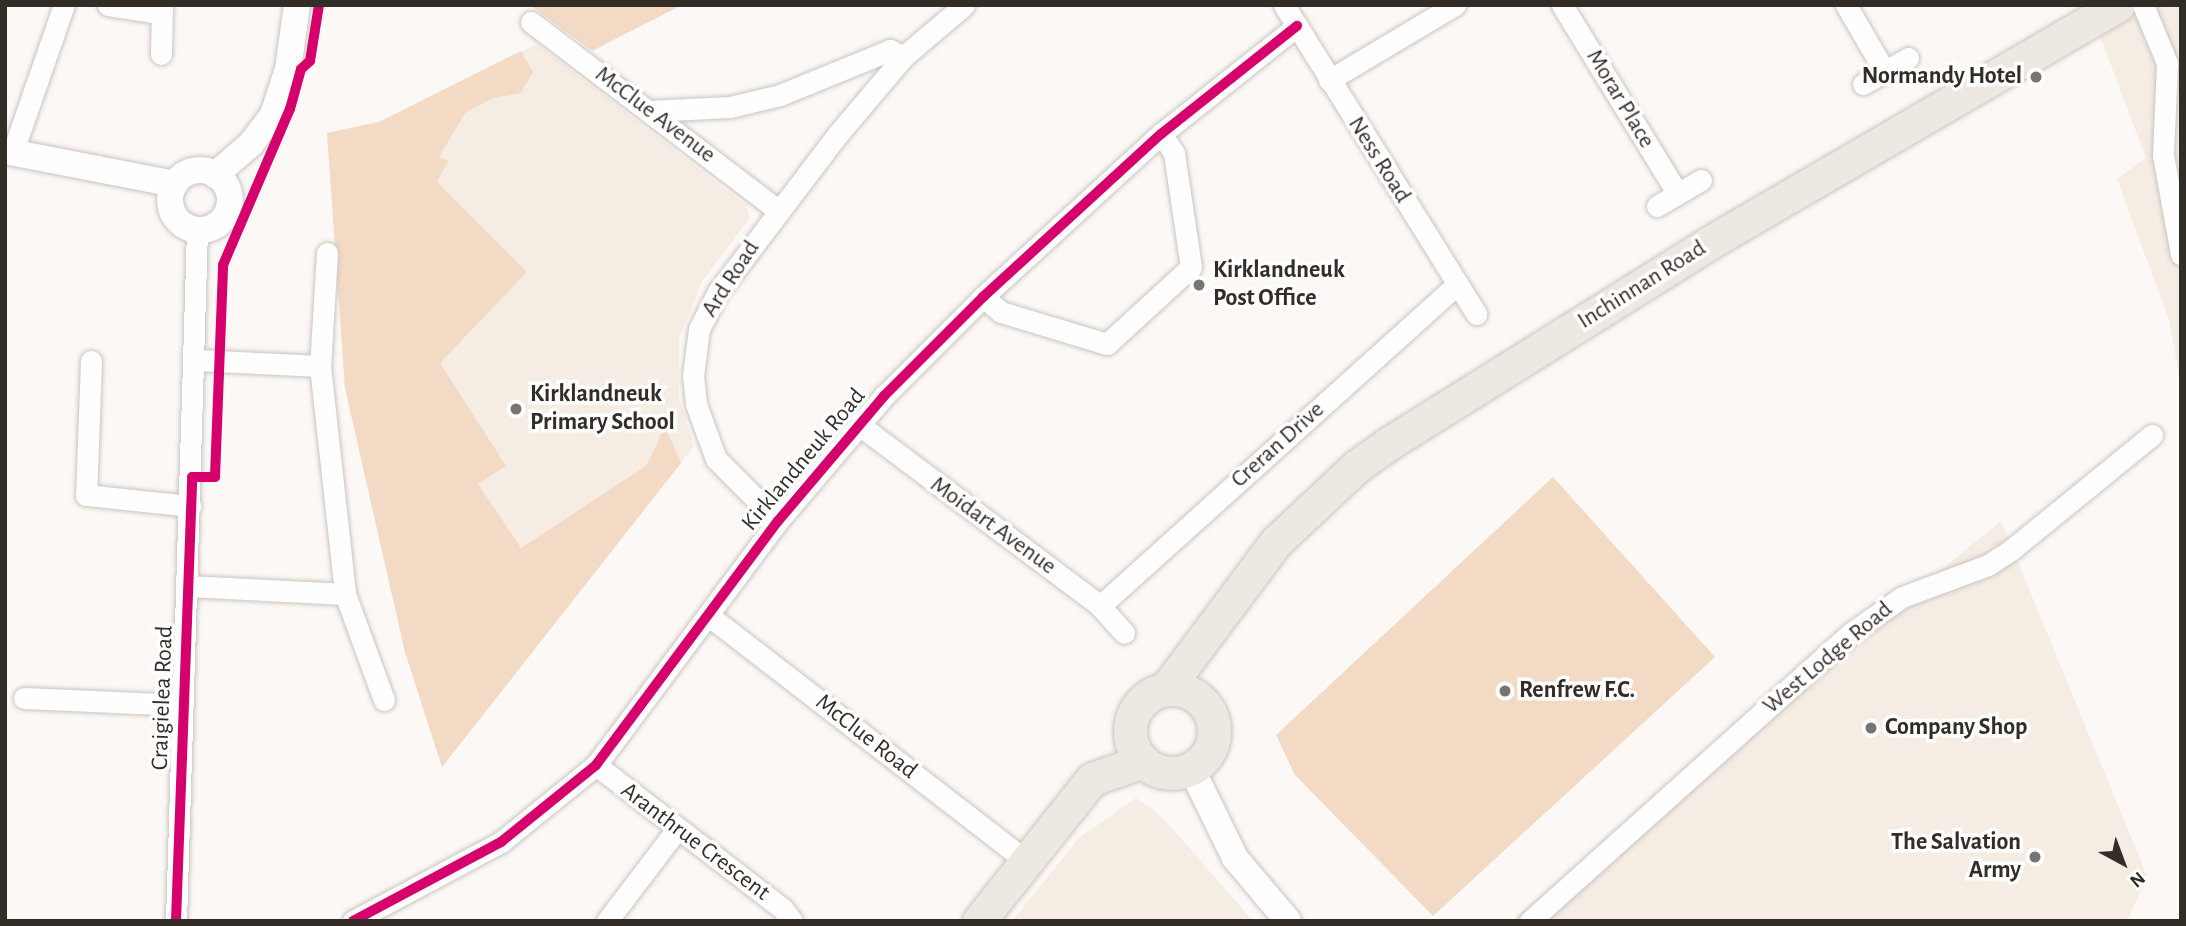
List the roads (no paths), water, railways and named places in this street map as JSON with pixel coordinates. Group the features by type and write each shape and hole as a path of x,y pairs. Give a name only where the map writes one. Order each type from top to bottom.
{"main road":[{"name":"Inchinnan Road","path":"1166,689 1214,626 1251,571 1299,518 1391,442 1709,243 2118,5"},
{"name":"Inchinnan Road","path":"1201,700 1214,626"},
{"path":"1166,689 1191,693 1201,700 1209,711 1213,737 1202,760 1191,768 1161,771 1136,748 1135,709 1143,699 1166,689"},
{"path":"979,921 1025,860 1101,773 1136,748"}],"street":[{"path":"64,5 9,152 175,184 197,171 215,175 228,190 228,209 216,225 197,230 173,213 175,184"},
{"path":"108,5 161,9 161,54"},
{"path":"215,175 251,144 273,115 288,69 297,5"},
{"name":"Ard Road","path":"778,521 716,460 696,404 693,376 699,329 707,311 778,210 903,57 964,5"},
{"name":"Ness Road","path":"1284,5 1476,314"},
{"path":"1329,80 1455,5"},
{"name":"Morar Place","path":"1562,5 1677,193"},
{"path":"1846,5 1885,72"},
{"path":"2143,5 2167,63 2163,155 2181,254"},
{"name":"McClue Avenue","path":"531,22 778,210"},
{"name":"Kirklandneuk Road","path":"354,919 501,842 596,765 778,521 858,424 984,296 1161,134 1297,26"},
{"path":"649,111 730,107 780,95 890,50 903,57"},
{"path":"1863,84 1908,58"},
{"path":"984,296 1001,312 1107,344 1191,267 1174,153 1161,134"},
{"path":"1657,206 1701,180"},
{"name":"Craigielea Road","path":"176,921 196,360 197,230"},
{"path":"327,253 320,366 345,594 384,700"},
{"name":"Creran Drive","path":"1100,606 1457,285"},
{"path":"196,360 320,366"},
{"path":"91,361 86,495 190,506"},
{"name":"Moidart Avenue","path":"858,424 1100,606 1124,633"},
{"name":"West Lodge Road","path":"1530,921 1851,634 1902,597 1987,565 2011,550 2152,435"},
{"path":"188,586 345,594"},
{"name":"McClue Road","path":"708,615 1025,860"},
{"name":"Craigielea Road","path":"24,698 183,705"},
{"name":"Aranthrue Crescent","path":"596,765 677,830 782,908 792,921"},
{"path":"1191,768 1235,858 1288,921"},
{"path":"607,921 677,830"}],"place":[{"name":"Normandy Hotel","path":"2036,77"},
{"name":"Kirklandneuk Post Office","path":"1199,285"},
{"name":"Kirklandneuk Primary School","path":"516,409"},
{"name":"Renfrew F.C.","path":"1505,691"},
{"name":"Company Shop","path":"1871,728"},
{"name":"The Salvation Army","path":"2035,857"}]}
